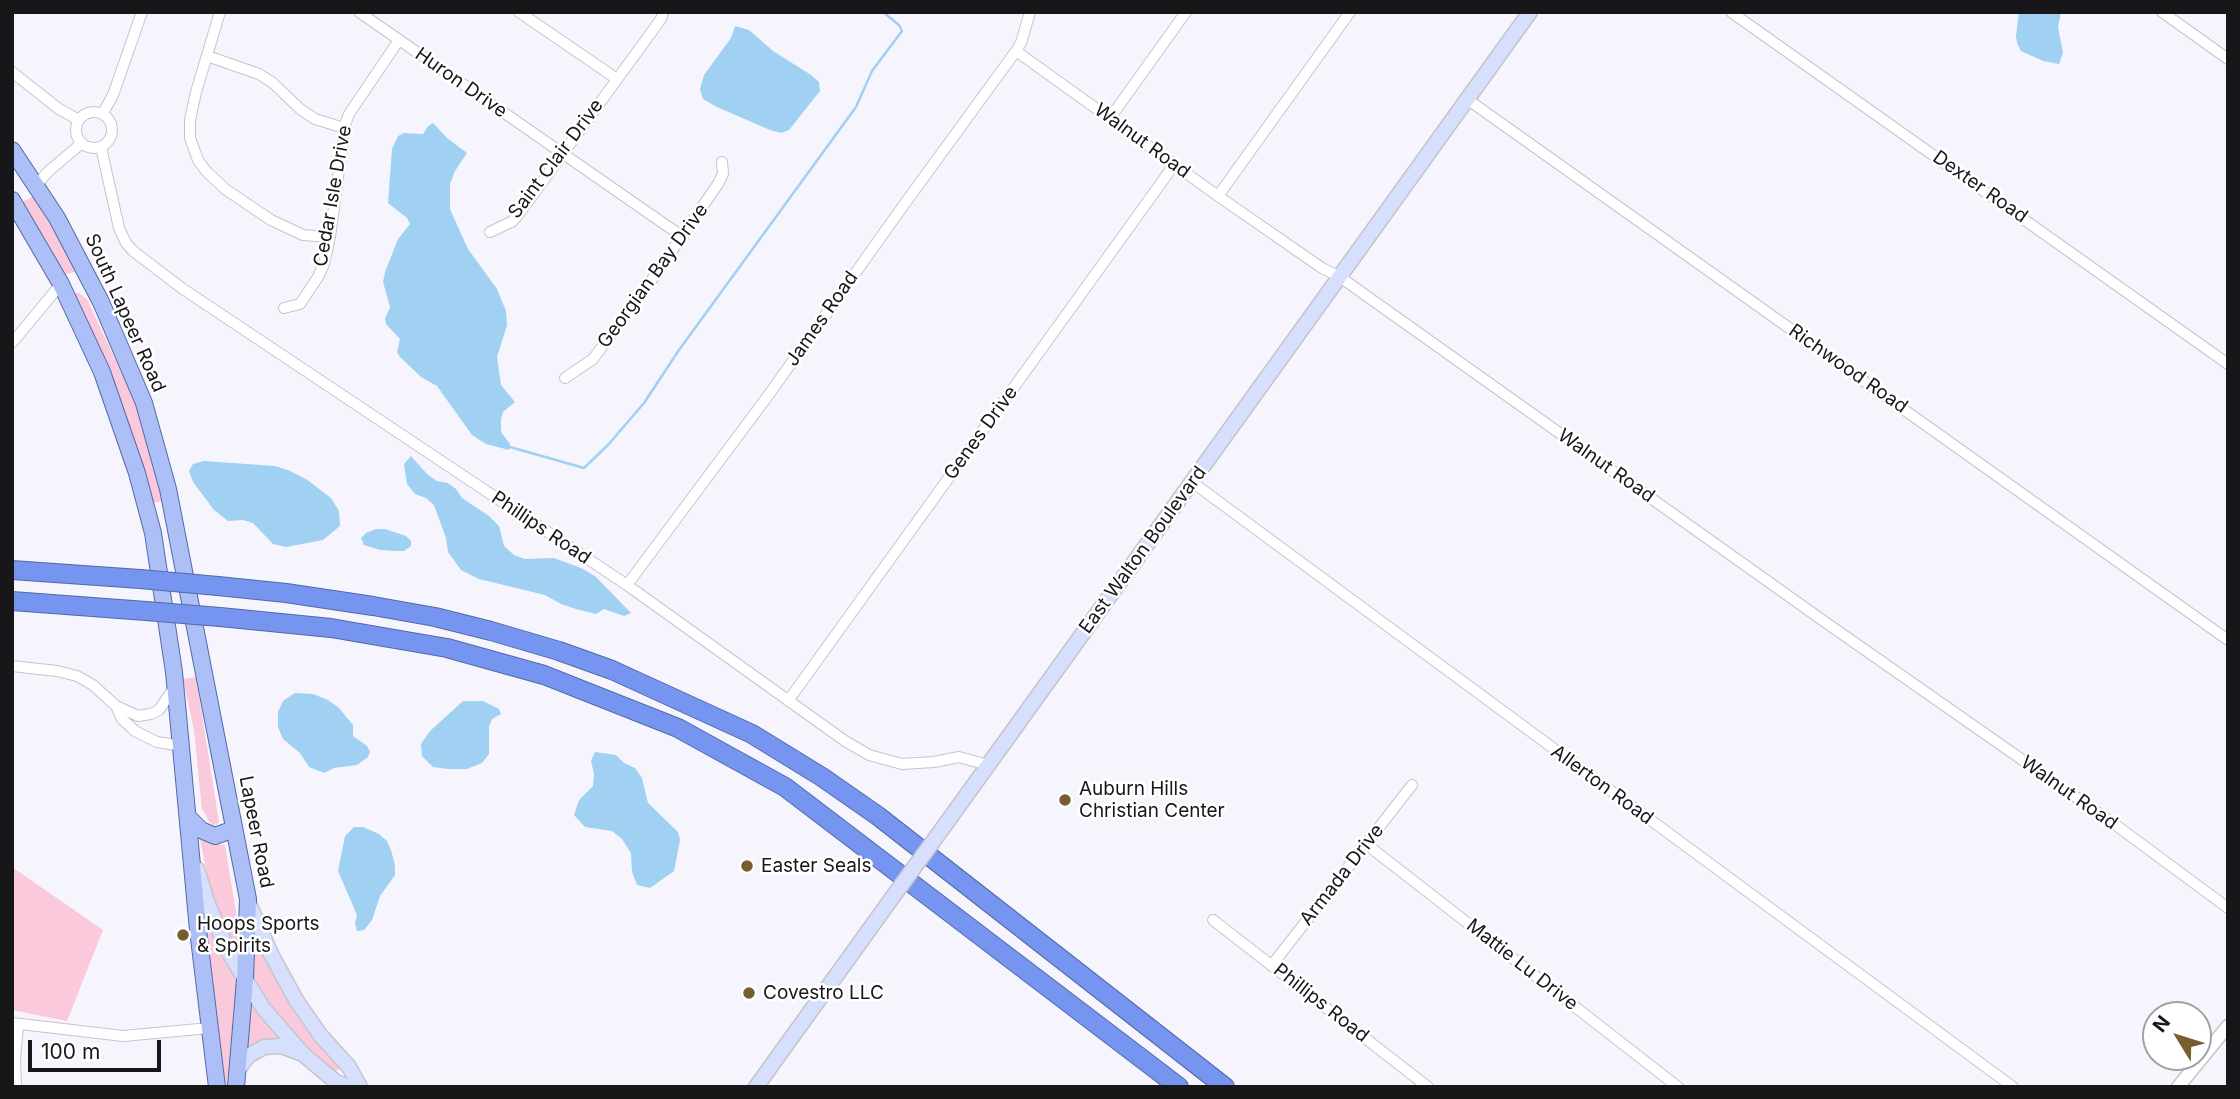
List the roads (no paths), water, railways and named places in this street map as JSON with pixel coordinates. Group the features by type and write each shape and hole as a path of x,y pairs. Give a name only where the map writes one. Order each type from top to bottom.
{"highway":[{"path":"12,570 218,586 373,606 491,631 559,650 612,670 752,734 822,777 878,816 1225,1087"},
{"path":"12,601 331,628 447,648 544,675 678,728 785,787 1179,1087"}],"main road":[{"name":"East Walton Boulevard","path":"755,1087 1531,12"},
{"name":"South Lapeer Road","path":"12,150 67,236 129,364 157,445 175,518 187,589"},
{"path":"12,192 25,192 36,185"},
{"path":"12,200 61,284 102,372 125,436 153,533 176,685 198,930 217,1087"},
{"path":"61,284 73,276 92,283"},
{"name":"Lapeer Road","path":"187,589 248,899 246,980 236,1079"},
{"path":"189,818 201,830 215,836 234,829"},
{"path":"192,854 216,925 228,951 263,1008 304,1055 335,1082 348,1087"},
{"path":"248,899 288,987 321,1037 349,1067 360,1087"},
{"path":"236,1079 248,1056 264,1047 281,1046 304,1055"}],"street":[{"path":"103,113 113,95 142,12"},
{"path":"220,12 190,120 190,138 198,160 225,189 271,220 303,234 330,237"},
{"name":"Huron Drive","path":"359,12 683,236"},
{"path":"519,12 617,79"},
{"name":"Saint Clair Drive","path":"490,232 513,221 663,12"},
{"path":"1016,51 1030,12"},
{"path":"1110,118 1186,12"},
{"path":"1218,196 1350,12"},
{"name":"Dexter Road","path":"1731,12 2228,364"},
{"path":"2162,12 2228,59"},
{"name":"Cedar Isle Drive","path":"284,308 300,304 308,295 324,264 344,128 349,114 399,40"},
{"name":"Walnut Road","path":"1016,51 1218,196 1322,268 1340,277 2117,826 2228,908"},
{"name":"James Road","path":"627,585 770,393 1016,51"},
{"path":"207,56 259,74 315,119 344,128"},
{"path":"12,72 79,120"},
{"name":"Richwood Road","path":"1467,99 2228,640"},
{"path":"86,113 103,113 110,121 113,132 108,141 101,147 82,143 78,136 79,120 86,113"},
{"path":"36,185 82,143"},
{"name":"Phillips Road","path":"101,147 119,228 126,243 183,289 627,585 845,741 869,755 902,764 959,757 988,765"},
{"name":"Georgian Bay Drive","path":"565,378 593,359 683,236 718,184 723,174 722,162"},
{"name":"Genes Drive","path":"789,701 1174,164"},
{"path":"12,343 61,284"},
{"name":"Allerton Road","path":"1192,482 2013,1087"},
{"path":"12,667 62,671 77,676 93,685 116,706 138,716 159,710 176,685"},
{"path":"116,706 122,719 140,734 182,746"},
{"name":"Armada Drive","path":"1272,965 1412,785"},
{"name":"Mattie Lu Drive","path":"1366,844 1678,1087"},
{"name":"Phillips Road","path":"1213,920 1428,1087"},
{"path":"16,1087 15,1024 123,1036 210,1028"},
{"path":"2178,1087 2228,1026"}],"water":[{"path":"2019,12 2061,12 2058,27 2063,53 2059,64 2043,61 2021,51 2016,36"},
{"path":"735,26 749,30 773,51 819,82 820,91 789,130 781,133 770,130 703,99 700,89 704,75 731,38"},
{"path":"433,123 467,153 450,184 450,209 468,249 497,289 506,311 507,325 497,357 501,385 515,402 503,412 501,419 501,432 510,444 509,450 486,444 472,435 437,386 421,377 399,356 397,352 400,339 386,324 385,319 390,307 383,282 385,272 398,239 410,224 407,218 388,203 392,149 398,136 404,133 423,134"},
{"path":"411,456 428,475 437,481 448,483 462,498 489,516 499,526 504,546 514,555 525,559 554,558 581,568 595,576 631,613 624,616 604,609 596,614 576,609 545,595 479,579 461,570 448,552 434,505 415,494 407,484 404,464"},
{"path":"204,461 275,466 288,470 306,479 331,498 339,511 340,526 323,540 286,547 273,544 253,523 243,520 228,521 214,510 193,482 189,471 193,464"},
{"path":"376,529 406,536 411,541 411,546 404,551 395,551 364,545 361,538"},
{"path":"295,693 313,694 339,708 353,725 353,736 367,746 370,752 368,757 357,765 334,768 324,773 309,767 300,753 283,739 278,727 278,712 283,701"},
{"path":"463,701 483,701 499,709 501,714 492,719 489,727 489,754 482,763 467,769 433,767 422,756 421,744 430,731"},
{"path":"595,752 616,755 635,768 642,778 648,803 678,832 680,840 674,871 650,888 637,885 632,872 631,853 622,839 612,831 585,827 574,815 579,800 593,786 591,761"},
{"path":"354,827 363,827 387,841 395,865 395,875 380,896 372,920 364,930 357,931 357,915 338,871 345,836"}],"waterway":[{"path":"510,447 584,468 608,445 644,403 679,350 856,107 872,71 902,31 899,25 883,12"}],"place":[{"name":"Auburn Hills Christian Center","path":"1065,800"},
{"name":"Easter Seals","path":"747,866"},
{"name":"Hoops Sports & Spirits","path":"183,935"},
{"name":"Covestro LLC","path":"749,993"}]}
